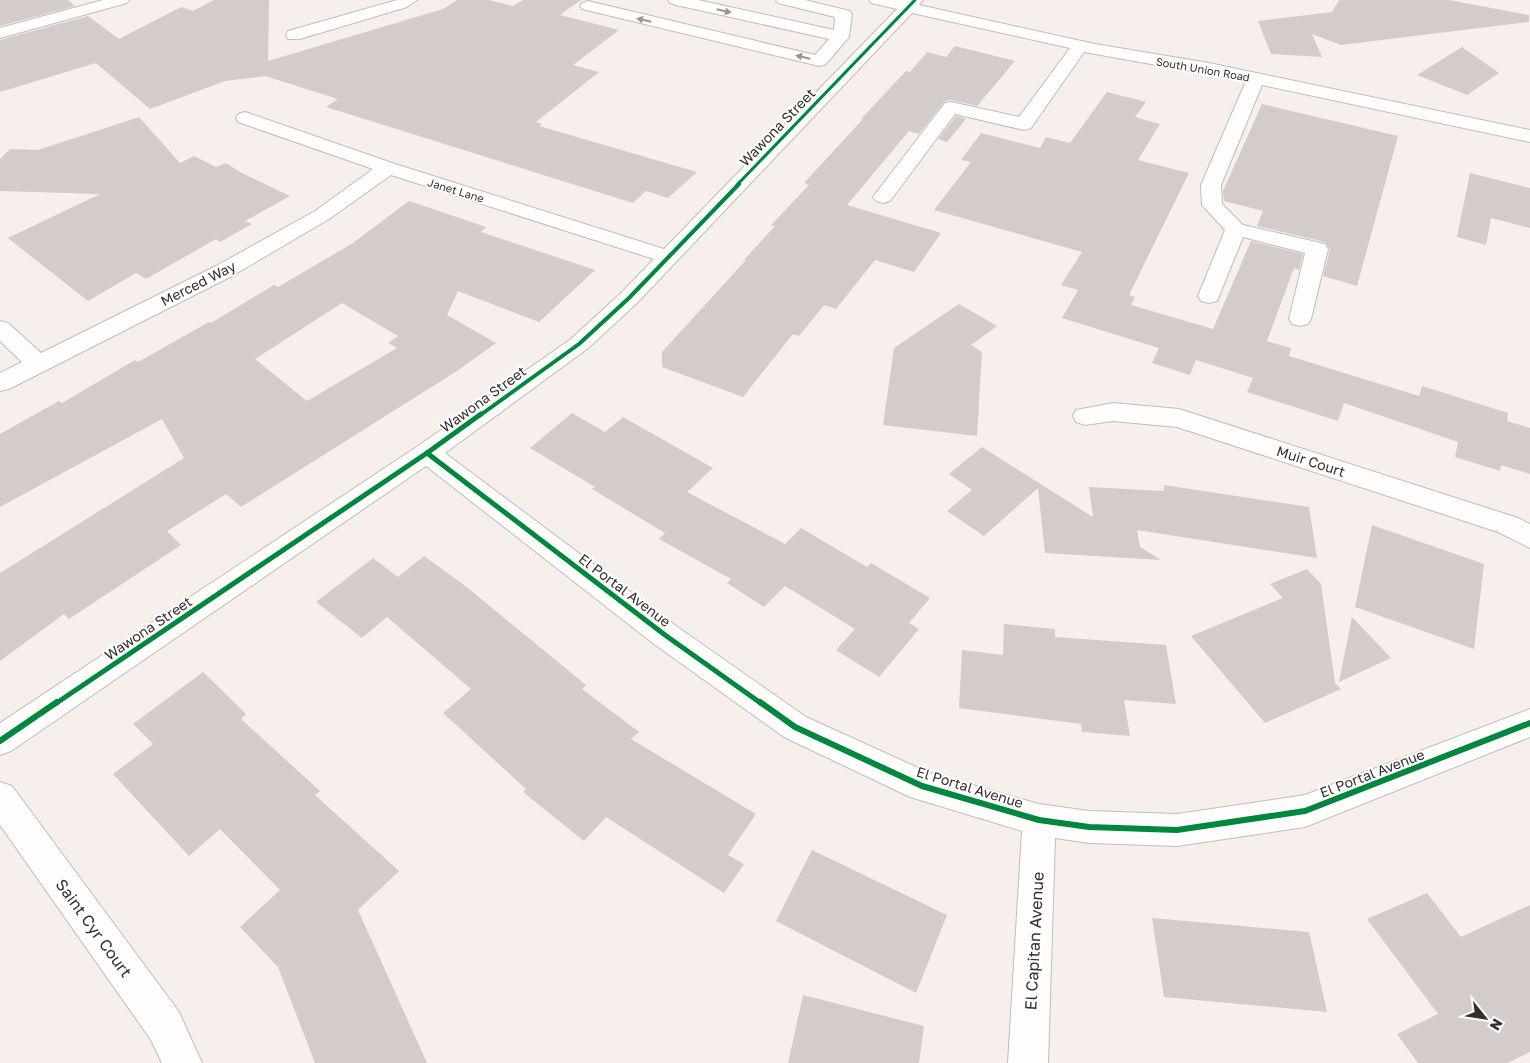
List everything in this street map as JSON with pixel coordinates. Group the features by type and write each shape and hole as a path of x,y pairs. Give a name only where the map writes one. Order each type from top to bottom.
{"street":[{"path":"0,33 121,0"},
{"path":"294,35 409,0"},
{"path":"597,0 588,6 819,61 841,37 844,14 784,0"},
{"path":"676,0 841,37"},
{"name":"South Union Road","path":"877,0 911,3 1080,46 1256,78 1530,136"},
{"name":"Wawona Street","path":"0,741 427,453 579,344 629,298 911,3"},
{"path":"883,197 951,107 1024,124 1080,46"},
{"path":"1256,78 1211,185 1212,205 1236,229 1317,249 1300,319"},
{"name":"Janet Lane","path":"245,118 388,168 668,257"},
{"name":"Merced Way","path":"0,383 224,271 322,215 388,168"},
{"path":"1209,296 1236,229"},
{"path":"0,328 38,363"},
{"name":"Muir Court","path":"1085,416 1113,412 1178,418 1508,525 1530,536"},
{"name":"El Portal Avenue","path":"427,453 665,635 795,727 922,786 1039,820 1089,827 1177,830 1305,811 1530,723"},
{"name":"Saint Cyr Court","path":"0,797 165,1026 182,1063"},
{"name":"El Capitan Avenue","path":"1028,1063 1039,820"}],"building":[{"path":"0,0 68,0 75,6 0,26"},
{"path":"214,0 269,0 268,61 443,9 457,0 489,0 513,6 523,0 581,0 560,15 619,30 573,65 599,72 536,122 542,124 539,126 697,172 668,198 646,191 633,203 326,107 338,99 265,76 225,81 150,109 96,63 0,92 0,40 88,16 119,39 181,7 193,11"},
{"path":"1339,0 1449,0 1529,15 1529,22 1341,45 1312,34 1322,57 1271,54 1258,21 1332,12"},
{"path":"955,46 1015,61 977,106 951,100 945,101 919,134 909,131 847,205 941,233 914,272 875,260 836,309 824,305 799,336 793,334 743,397 662,367 662,352 746,260 744,260 775,226 771,225 809,185 804,183 863,119 861,119 906,71 910,72 927,52 946,57"},
{"path":"1462,47 1499,73 1467,95 1417,75"},
{"path":"1107,92 1146,102 1135,117 1160,124 1138,160 1189,173 1129,295 1135,297 1131,305 1213,329 1251,241 1303,254 1299,270 1294,268 1267,341 1291,348 1289,356 1419,396 1422,386 1508,413 1507,421 1530,428 1530,474 1501,465 1500,471 1455,457 1458,442 1344,403 1338,421 1247,392 1253,378 1196,360 1190,375 1152,363 1159,348 1062,318 1078,290 1061,285 1082,252 934,210 971,162 961,160 981,133 1040,148 1046,137 1070,143"},
{"path":"1262,104 1398,136 1357,286 1323,276 1330,249 1325,242 1257,226 1263,211 1224,201 1223,191"},
{"path":"956,116 966,119 947,142 938,139"},
{"path":"139,117 180,163 194,156 216,167 226,163 240,172 290,196 245,221 252,224 220,242 216,239 146,279 136,273 88,301 8,238 100,194 0,191 0,159 10,149 38,150"},
{"path":"1470,173 1530,188 1530,228 1491,218 1486,245 1457,237"},
{"path":"409,201 486,227 481,232 595,270 539,322 458,291 447,315 496,343 457,371 241,507 226,494 167,531 181,545 69,619 64,614 0,661 0,573 184,458 162,419 0,507 0,434 59,401 62,403 135,360 138,362 209,322 211,323 274,285 278,287 353,243","holes":["342,303 398,336 388,343 397,348 307,401 255,359"]},
{"path":"959,304 997,326 971,345 982,352 977,436 883,425 894,348"},
{"path":"572,413 605,432 623,417 713,468 687,492 785,544 801,528 867,567 871,563 930,598 909,623 919,629 879,677 836,650 855,629 785,586 764,607 727,583 731,579 659,539 665,533 592,489 595,487 530,448"},
{"path":"982,447 1093,517 1089,487 1164,491 1164,485 1309,507 1317,558 1137,530 1140,547 1161,560 1045,553 1038,488 984,536 947,511 972,490 949,474"},
{"path":"1372,525 1484,564 1474,649 1355,607"},
{"path":"424,556 464,585 586,685 582,689 639,732 631,739 756,814 728,855 744,864 724,893 606,817 584,841 523,792 526,789 443,713 471,689 387,617 362,638 316,602 373,558 398,577"},
{"path":"1307,569 1321,584 1335,683 1341,689 1265,723 1191,636 1283,598 1270,584"},
{"path":"1352,617 1391,658 1339,682"},
{"path":"1004,624 1055,629 1055,637 1166,645 1176,704 1124,700 1130,736 1082,732 1081,724 959,708 962,650 1003,655"},
{"path":"203,672 246,714 241,719 320,791 315,795 399,871 358,910 427,1063 315,1063 278,967 240,927 280,890 220,829 189,856 113,774 153,744 133,724"},
{"path":"812,850 947,915 916,993 776,921"},
{"path":"1427,893 1461,937 1530,905 1530,1052 1507,1063 1418,1063 1397,1034 1438,1014 1367,919"},
{"path":"1152,918 1309,932 1327,1012 1164,997"},
{"path":"803,995 924,1026 919,1063 788,1063"}],"cycle path":[{"path":"0,741 427,453 579,344 629,298 915,0"},
{"path":"427,453 665,635 795,727 922,786 1039,820 1089,827 1177,830 1305,811 1530,723"}]}
